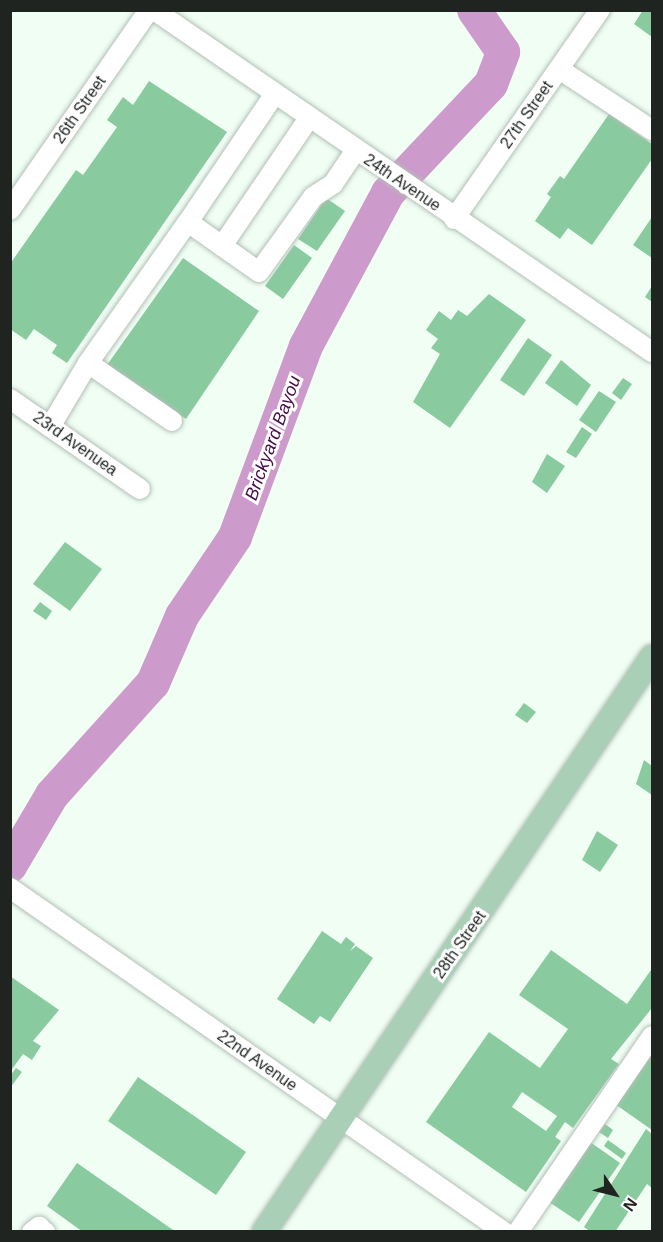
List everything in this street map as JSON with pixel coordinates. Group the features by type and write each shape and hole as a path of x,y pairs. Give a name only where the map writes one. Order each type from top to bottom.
{"main road":[{"name":"28th Street","path":"264,1232 652,657"}],"street":[{"name":"26th Street","path":"10,210 149,10"},
{"name":"24th Avenue","path":"154,10 360,155 652,352"},
{"name":"27th Street","path":"454,219 600,10"},
{"path":"559,69 652,130"},
{"path":"50,427 88,363 274,95"},
{"path":"222,246 309,118"},
{"path":"188,222 259,272 313,197 333,184 360,155"},
{"path":"88,363 171,421"},
{"name":"23rd Avenuea","path":"10,399 140,489"},
{"name":"22nd Avenue","path":"10,888 504,1232"},
{"path":"518,1232 652,1036"},
{"path":"32,1232 45,1232"}],"building":[{"path":"643,10 652,10 652,37 634,24"},
{"path":"149,81 227,132 67,363 52,353 57,345 34,329 26,340 10,329 10,264 76,170 83,175 117,127 107,120 123,97 133,105"},
{"path":"609,114 652,144 652,159 592,245 568,228 560,239 535,221 551,197 547,194 560,176 564,179"},
{"path":"326,198 345,211 317,251 298,239"},
{"path":"652,217 652,258 633,245"},
{"path":"294,245 312,258 283,299 265,286"},
{"path":"183,258 259,311 186,419 107,365"},
{"path":"652,286 652,302 645,297"},
{"path":"489,294 526,320 450,428 413,402 440,354 431,348 438,339 426,330 439,311 451,320 458,310 467,316"},
{"path":"528,338 552,355 524,396 500,380"},
{"path":"561,360 591,385 577,406 545,383"},
{"path":"623,378 632,384 621,400 612,393"},
{"path":"599,391 616,402 596,432 579,420"},
{"path":"582,427 592,434 576,458 566,452"},
{"path":"547,454 565,466 547,493 532,482"},
{"path":"65,542 102,569 70,611 33,584"},
{"path":"40,602 52,611 46,620 33,611"},
{"path":"524,703 536,712 527,723 515,715"},
{"path":"644,760 652,766 652,795 636,784"},
{"path":"597,831 618,845 600,872 582,860"},
{"path":"322,931 341,944 346,937 355,944 350,951 356,946 373,958 330,1022 320,1016 314,1024 277,999"},
{"path":"551,950 627,1004 651,970 652,1008 611,1059 619,1064 573,1128 565,1122 555,1137 561,1141 526,1192 426,1122 489,1032 540,1068 568,1029 519,995","holes":["522,1092 557,1116 546,1131 512,1107"]},
{"path":"10,976 59,1010 33,1041 41,1046 32,1060 23,1054 10,1072"},
{"path":"652,1050 652,1130 615,1104"},
{"path":"16,1068 22,1072 10,1088 10,1076"},
{"path":"138,1077 246,1152 216,1195 108,1121"},
{"path":"605,1124 613,1130 608,1138 599,1132"},
{"path":"646,1129 652,1134 652,1188 647,1184 615,1232 591,1232 584,1227"},
{"path":"608,1140 626,1153 622,1159 604,1146"},
{"path":"590,1142 620,1163 579,1222 549,1202"},
{"path":"77,1163 176,1232 83,1232 47,1206"}],"waterway":[{"name":"Brickyard Bayou","path":"10,866 52,795 153,683 182,616 235,537 306,346 388,193 491,84 503,52 474,10"}]}
